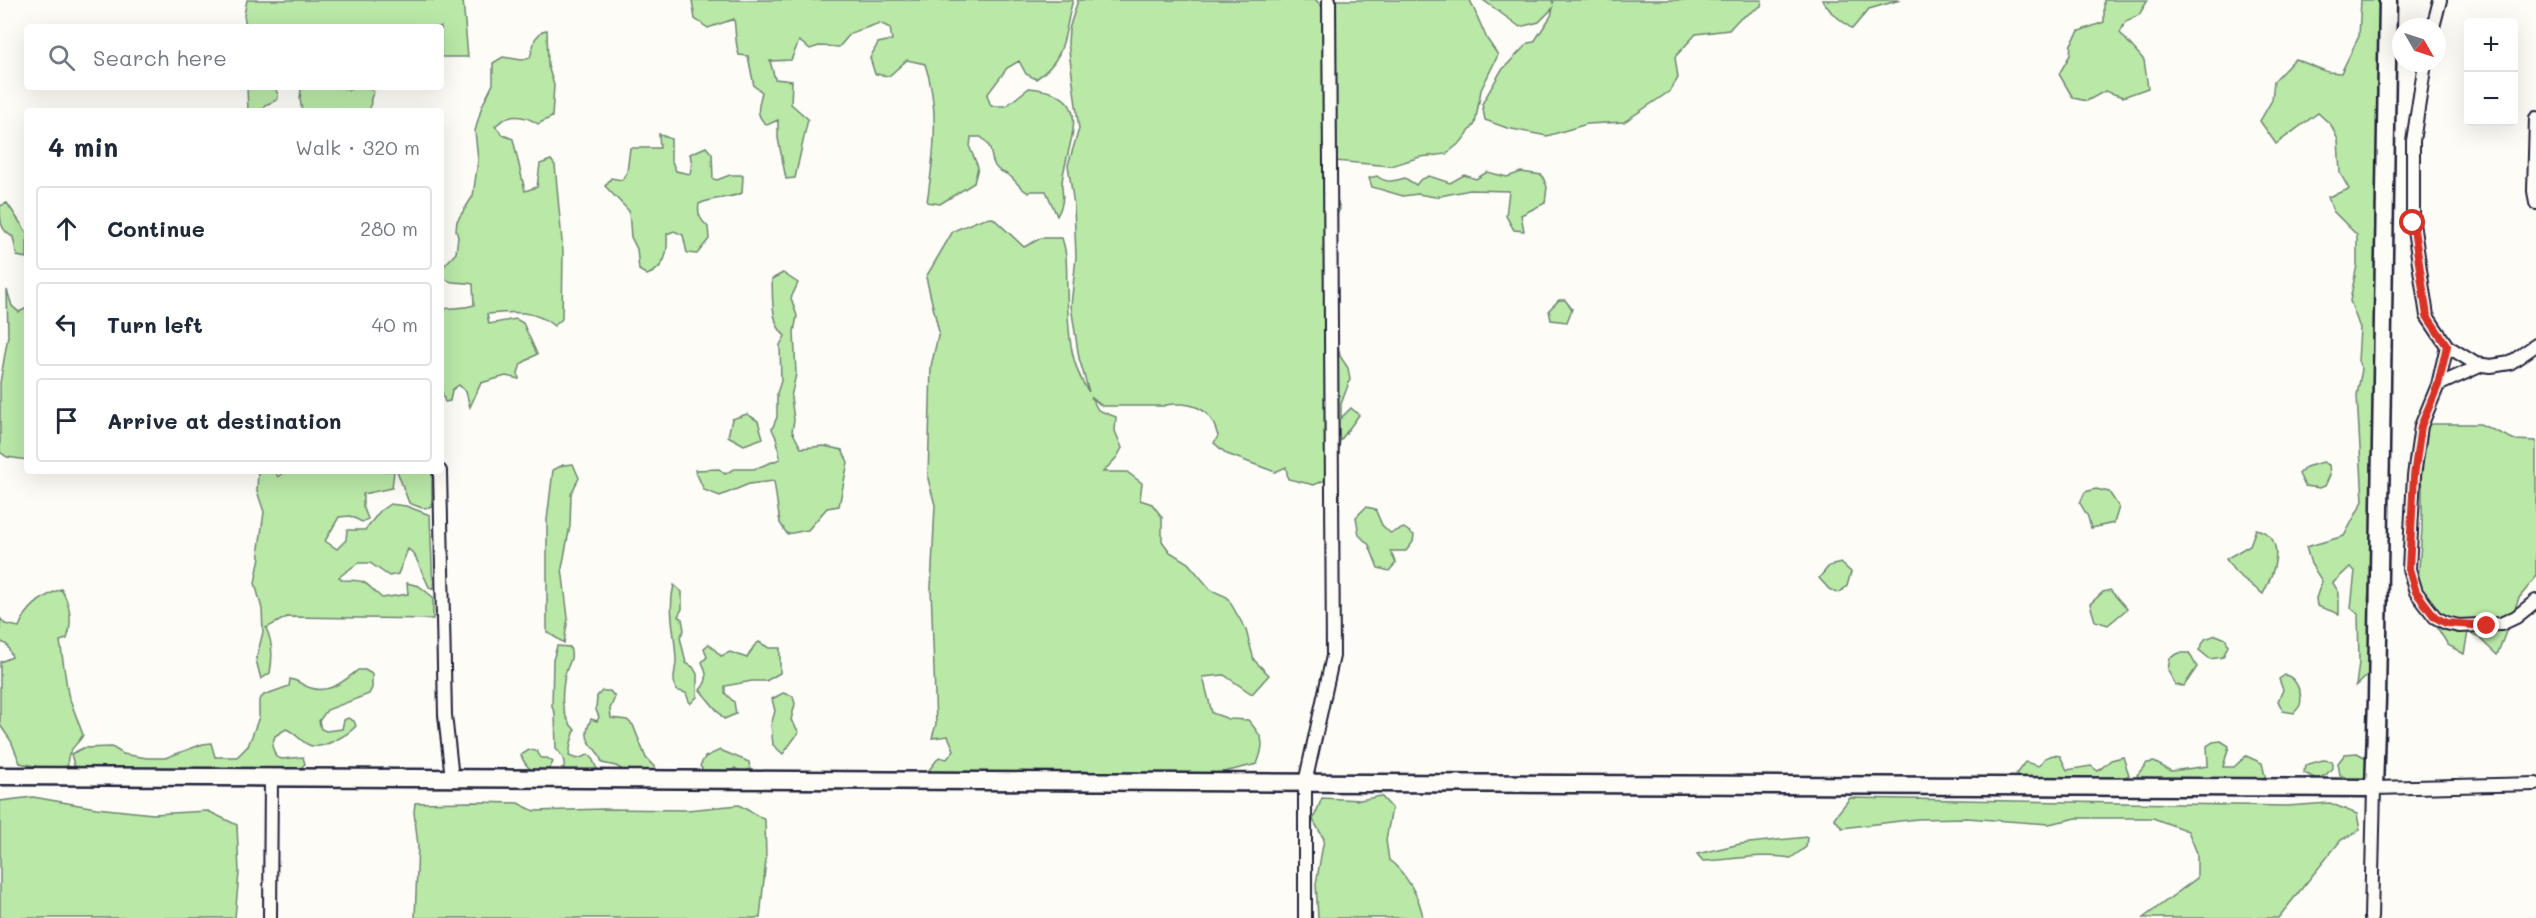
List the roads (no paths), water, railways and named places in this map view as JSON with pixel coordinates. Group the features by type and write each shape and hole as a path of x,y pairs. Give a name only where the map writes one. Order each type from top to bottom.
{"street":[{"path":"1305,918 1305,783 1333,656 1329,0"},
{"path":"2371,918 2377,699 2388,0"},
{"path":"2435,18 2440,0"},
{"path":"2424,72 2413,141 2413,223 2427,316 2447,346 2463,358 2482,365"},
{"path":"2536,118 2534,191 2536,203"},
{"path":"2438,385 2482,365 2510,363 2536,345"},
{"path":"2447,346 2438,385 2421,426 2414,476 2409,569 2416,592 2435,617 2459,626 2501,624 2516,617 2536,601"},
{"path":"440,474 444,705 452,778"},
{"path":"0,776 2374,788 2536,784"},
{"path":"270,918 271,777"}]}
